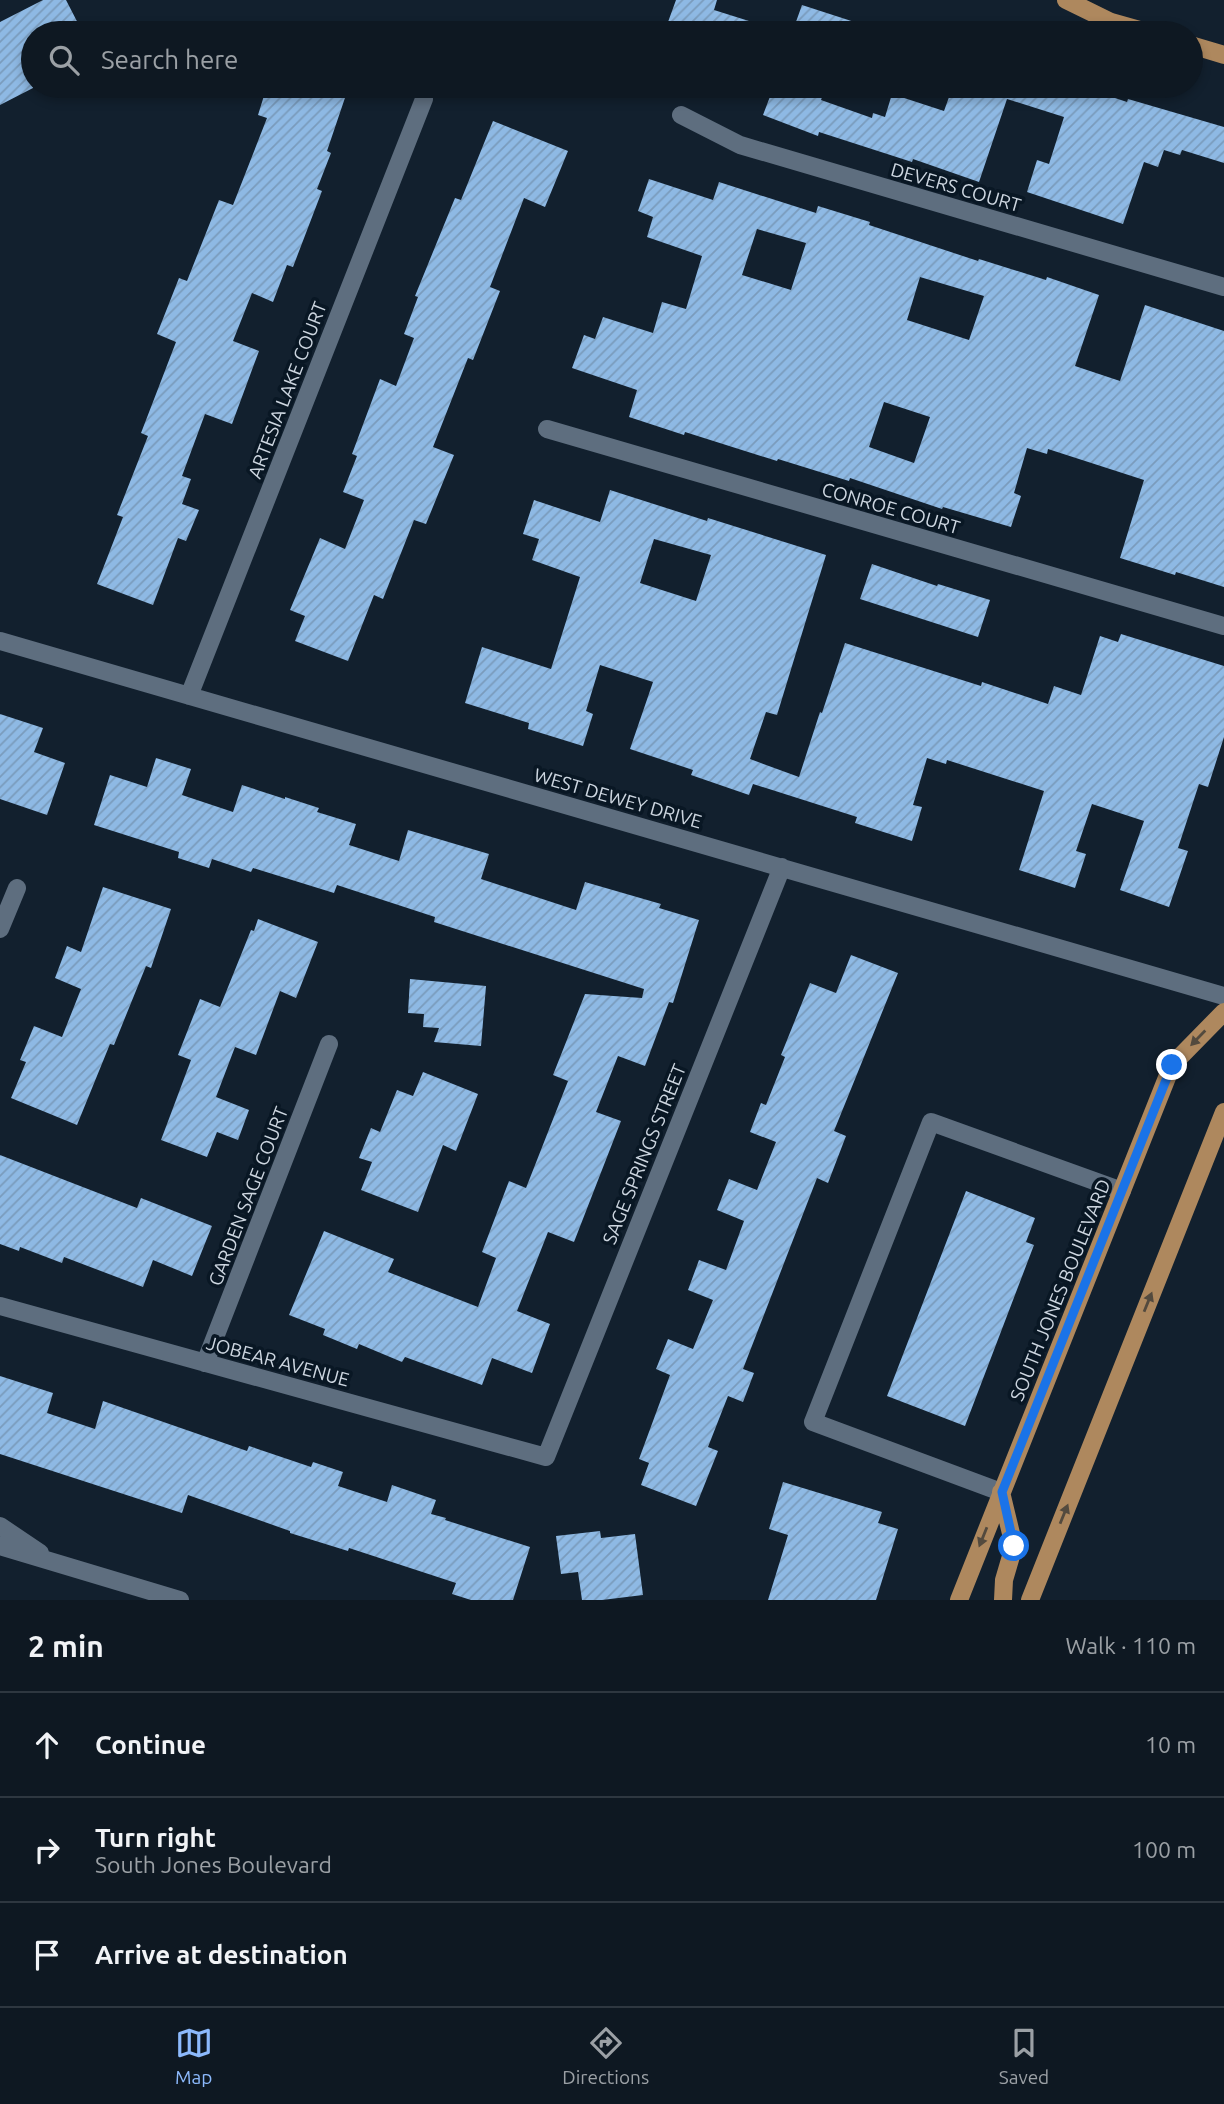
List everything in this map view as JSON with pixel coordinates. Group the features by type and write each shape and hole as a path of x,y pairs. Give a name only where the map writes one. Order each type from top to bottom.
{"main road":[{"path":"1066,0 1109,21"},
{"path":"1203,49 1224,55"},
{"name":"SOUTH JONES BOULEVARD","path":"958,1600 1172,1065 1224,1012"},
{"path":"1030,1600 1224,1112"},
{"path":"1002,1492 1014,1546 1004,1580 1003,1600"}],"street":[{"name":"ARTESIA LAKE COURT","path":"190,696 424,99"},
{"name":"DEVERS COURT","path":"681,115 740,145 1224,288"},
{"name":"CONROE COURT","path":"547,429 1224,626"},
{"name":"WEST DEWEY DRIVE","path":"0,641 1224,996"},
{"name":"SAGE SPRINGS STREET","path":"546,1457 782,867"},
{"path":"0,929 17,888"},
{"name":"GARDEN SAGE COURT","path":"205,1363 329,1044"},
{"path":"1002,1492 813,1422 931,1122 1122,1191"},
{"name":"JOBEAR AVENUE","path":"0,1306 546,1457"},
{"path":"0,1526 57,1565"},
{"path":"0,1546 180,1600"}],"building":[{"path":"43,0 66,0 77,21 21,21 21,94 0,105 0,22"},
{"path":"676,0 717,0 714,10 749,21 668,21"},
{"path":"802,5 851,21 796,21"},
{"path":"263,98 345,98 327,151 331,153 317,189 322,191 293,267 287,265 273,302 252,293 233,341 259,351 232,424 205,414 182,476 191,479 182,504 199,510 186,541 178,538 153,605 97,584 123,517 117,515 148,436 141,433 176,342 157,334 179,278 187,281 219,200 233,205 267,118 258,115"},
{"path":"769,98 822,98 821,100 872,118 873,113 885,117 891,98 904,98 944,111 949,98 1115,98 1127,102 1128,99 1224,127 1224,163 1182,150 1180,155 1164,150 1158,167 1144,162 1123,224 1027,192 1037,160 1049,164 1064,117 1007,99 979,182 913,159 912,162 819,132 818,136 763,115"},
{"path":"493,121 568,151 545,207 524,198 490,287 500,291 473,360 468,358 433,447 454,455 426,524 414,520 383,599 374,595 348,661 295,641 305,616 290,610 320,538 345,549 364,500 343,492 357,456 352,454 380,379 396,386 414,338 404,334 418,297 415,296 455,198 461,200"},
{"path":"649,179 713,200 719,182 816,213 818,206 978,261 979,259 1046,280 1047,277 1099,295 1075,366 1120,381 1145,305 1224,331 1224,587 1120,558 1144,480 1048,449 1047,454 1027,448 1014,493 1021,496 1011,527 943,507 942,509 850,478 849,481 629,417 637,390 572,368 584,335 595,339 603,317 653,333 662,302 686,309 702,256 647,237 653,217 638,211","holes":["757,229 806,243 791,290 742,275","920,277 984,296 969,340 907,320","884,402 930,417 914,463 869,447"]},
{"path":"610,490 826,555 777,715 766,712 750,759 799,777 845,643 1048,704 1054,686 1081,695 1100,636 1118,642 1121,634 1224,666 1224,737 1208,787 1199,784 1178,848 1188,851 1169,907 1120,890 1144,821 1092,804 1076,851 1086,854 1075,888 1019,870 1044,791 947,760 946,764 927,758 913,805 922,807 912,841 855,823 857,817 753,784 749,795 691,775 693,770 630,749 653,682 600,665 586,711 593,714 583,746 528,729 529,723 465,703 482,647 551,669 580,577 532,560 539,539 523,534 534,500 600,522","holes":["654,539 711,555 696,601 640,583"]},
{"path":"872,564 990,600 978,637 860,599"},
{"path":"0,714 43,728 34,752 65,763 47,815 0,799"},
{"path":"156,758 191,769 182,795 233,812 242,785 319,808 317,812 356,824 349,845 399,861 408,830 489,854 481,879 576,910 585,882 661,904 659,908 699,920 673,1003 669,1002 645,1066 618,1056 596,1112 621,1121 574,1242 548,1232 517,1311 550,1324 532,1373 492,1358 482,1385 405,1357 402,1362 359,1344 357,1349 323,1335 325,1329 289,1315 324,1231 394,1259 388,1272 478,1307 496,1258 482,1252 509,1181 526,1188 568,1081 553,1075 585,994 642,998 644,989 434,922 435,917 337,885 334,893 253,868 251,872 212,859 209,868 178,858 179,852 94,825 110,775 147,787"},
{"path":"103,887 171,909 151,968 146,966 77,1125 11,1098 26,1062 20,1060 34,1026 62,1037 81,989 55,978 67,946 81,952"},
{"path":"258,919 318,942 296,998 280,991 256,1055 235,1047 216,1097 249,1110 238,1140 217,1132 207,1157 161,1140 191,1060 178,1055 200,999 220,1007"},
{"path":"851,955 898,973 834,1131 846,1136 828,1183 817,1178 743,1369 754,1373 743,1402 728,1396 708,1447 718,1451 696,1506 641,1485 649,1463 639,1459 670,1375 656,1369 668,1339 693,1349 713,1300 688,1290 699,1260 726,1270 744,1221 717,1210 729,1179 757,1190 776,1142 750,1132 761,1103 766,1105 785,1057 781,1055 810,983 836,993"},
{"path":"410,979 486,986 481,1046 434,1042 439,1028 423,1027 424,1014 408,1013"},
{"path":"423,1072 478,1094 456,1151 443,1145 418,1212 361,1190 372,1162 359,1158 371,1128 380,1132 397,1090 413,1096"},
{"path":"0,1155 137,1208 141,1198 212,1226 192,1276 153,1260 143,1287 64,1257 62,1263 20,1247 19,1251 0,1244"},
{"path":"966,1191 1035,1218 1026,1242 1034,1245 965,1426 887,1396"},
{"path":"0,1376 53,1393 47,1413 95,1429 103,1401 247,1451 249,1446 311,1467 313,1462 343,1472 338,1486 387,1502 392,1485 436,1500 431,1514 530,1547 513,1600 471,1600 452,1594 456,1583 349,1548 348,1551 290,1533 188,1495 182,1513 0,1454"},
{"path":"783,1482 882,1512 878,1523 898,1529 876,1600 768,1600 788,1535 769,1529"},
{"path":"600,1531 601,1538 635,1534 643,1595 582,1600 578,1572 561,1574 556,1536"}],"route":[{"path":"1014,1546 1002,1492 1172,1065"}]}
